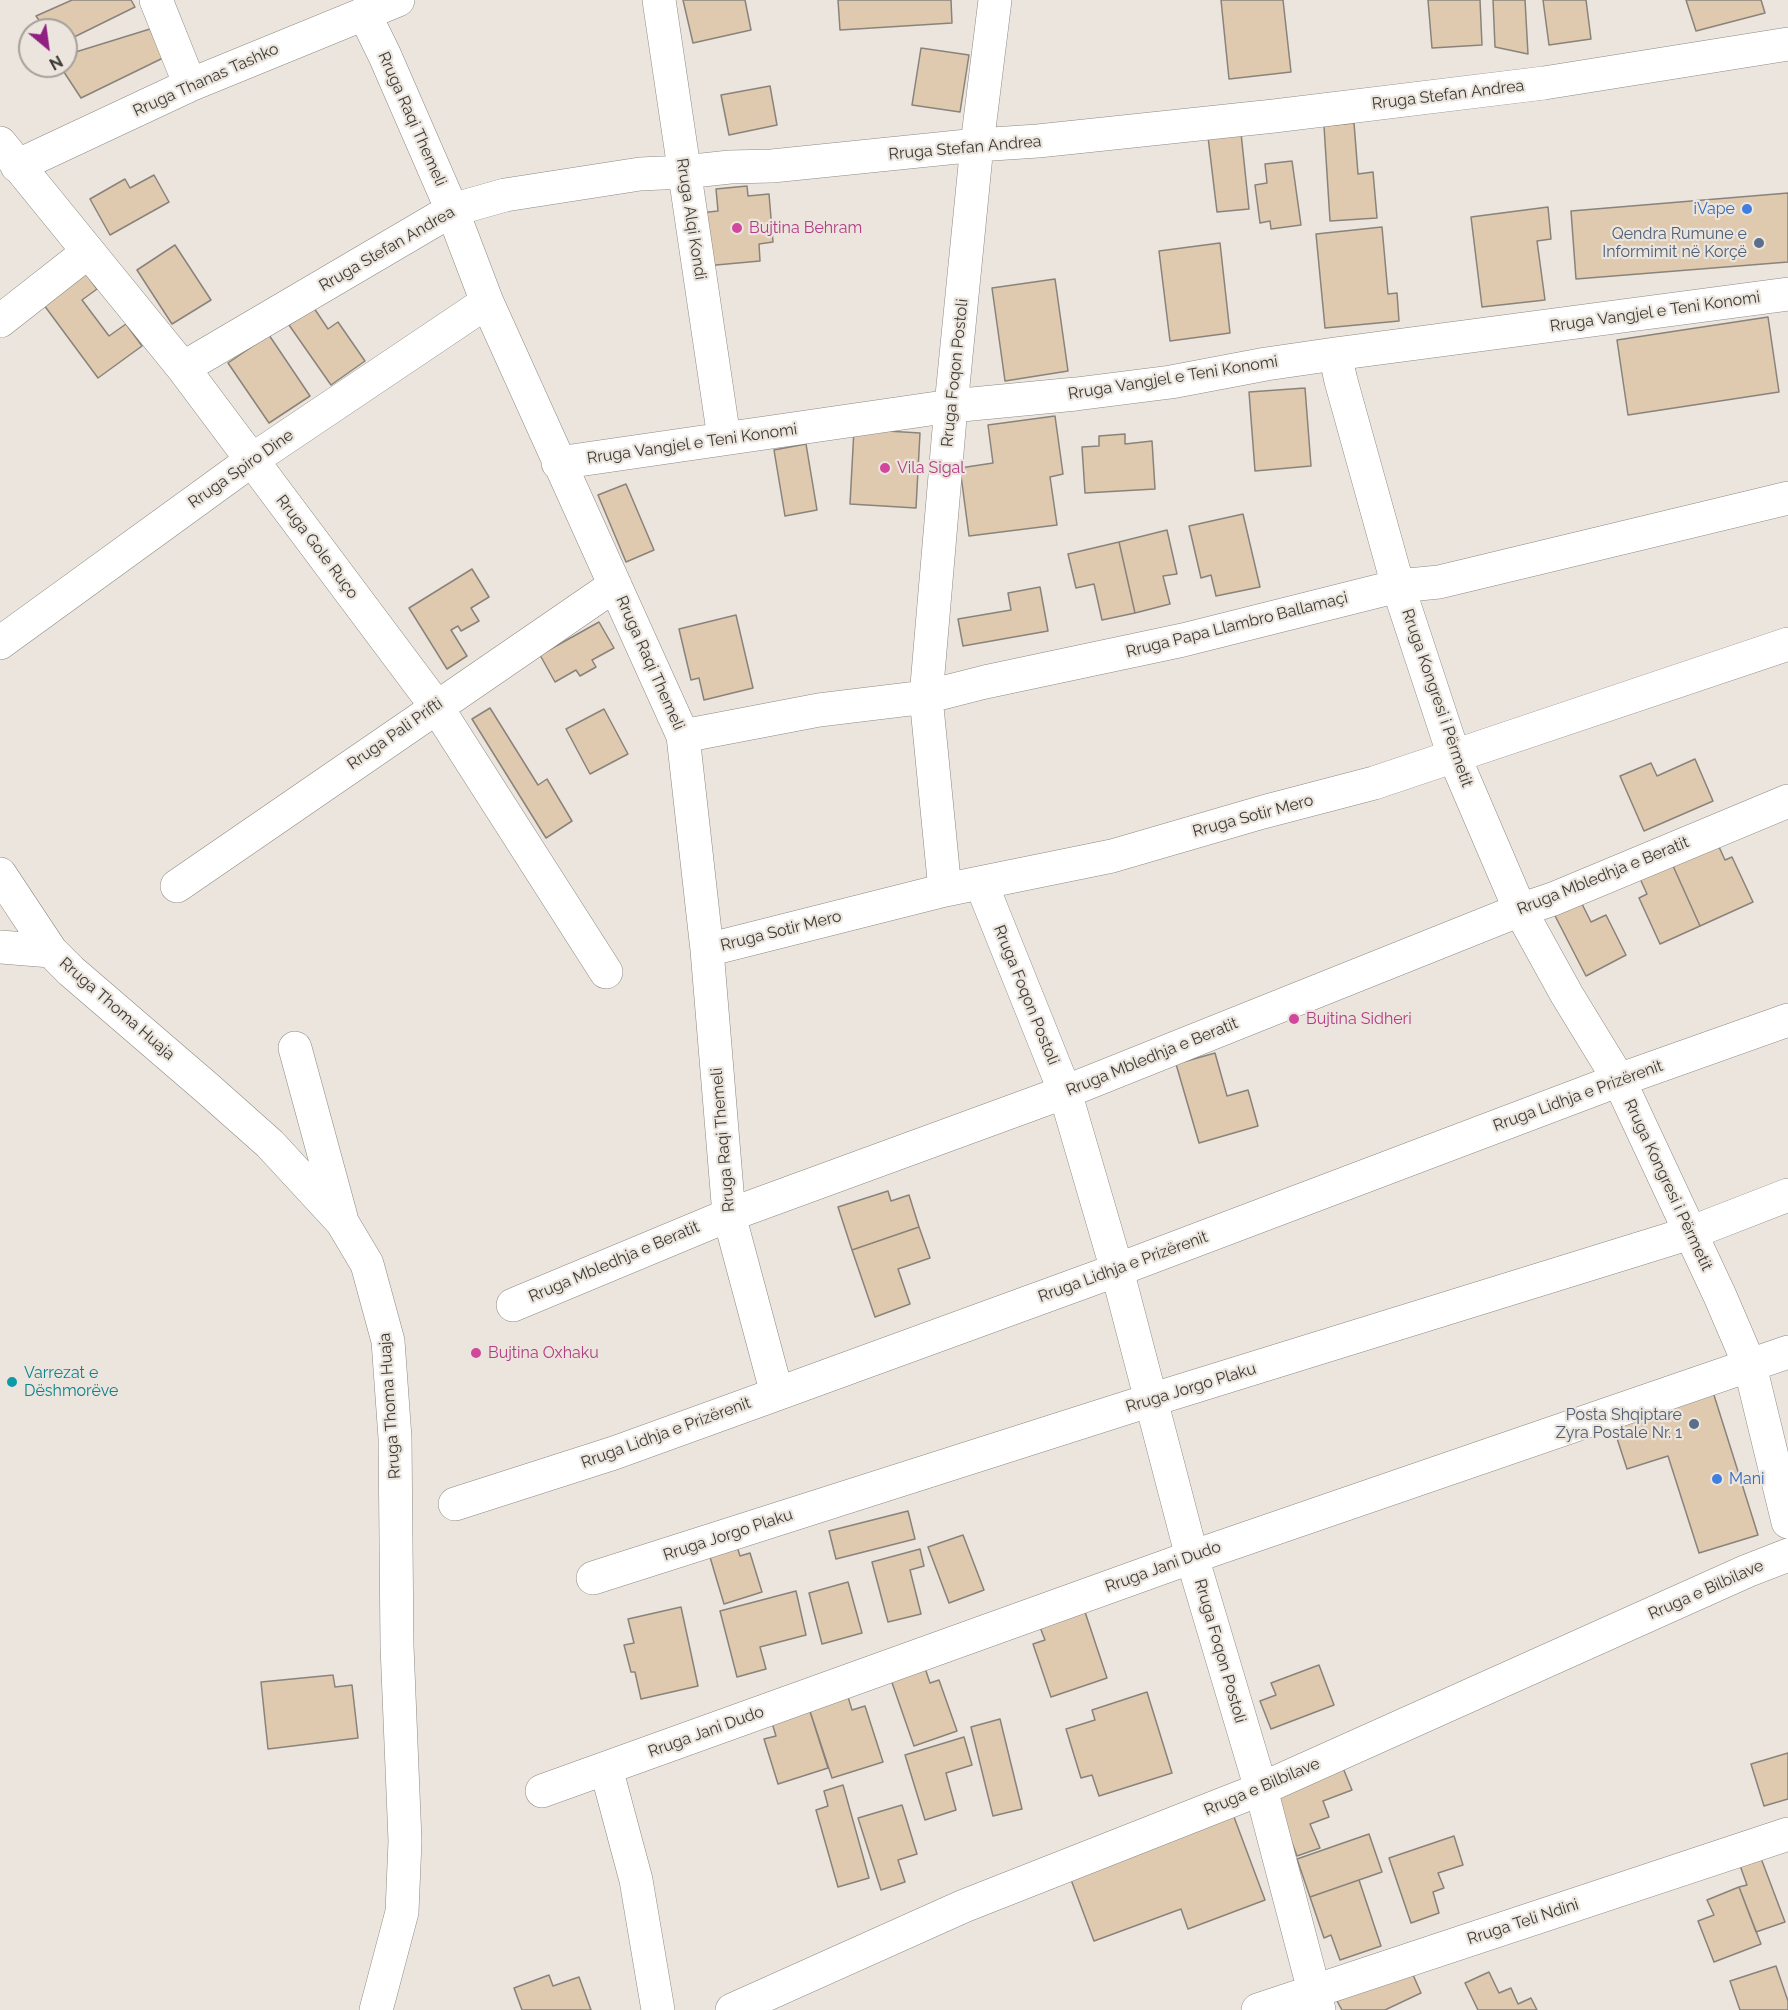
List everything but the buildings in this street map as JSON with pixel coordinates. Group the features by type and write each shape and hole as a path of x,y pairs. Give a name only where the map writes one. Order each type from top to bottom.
{"street":[{"path":"156,0 190,85"},
{"name":"Rruga Thanas Tashko","path":"8,154 190,85 398,0"},
{"name":"Rruga Alqi Kondi","path":"659,0 724,438"},
{"name":"Rruga Foqon Postoli","path":"945,890 926,697 951,406 977,145 995,0"},
{"name":"Rruga Raqi Themeli","path":"364,13 453,210 487,302 558,463 683,736 707,950 729,1215 777,1394"},
{"name":"Rruga Stefan Andrea","path":"183,368 453,210 505,195 640,174 772,166 1274,116 1532,85 1788,44"},
{"name":"Rruga Gole Ruço","path":"8,154 183,368 436,706 606,972"},
{"path":"0,321 88,252"},
{"name":"Rruga Vangjel e Teni Konomi","path":"558,463 951,406 1171,382 1335,354 1788,294"},
{"name":"Rruga Spiro Dine","path":"0,643 252,460 487,302"},
{"name":"Rruga Kongresi i Përmetit","path":"1335,354 1398,586 1454,756 1520,910 1567,995 1619,1080 1750,1366 1788,1522"},
{"name":"Rruga Papa Llambro Ballamaçi","path":"683,736 819,710 926,697 985,682 1183,640 1398,586 1439,582 1788,498"},
{"name":"Rruga Pali Prifti","path":"177,886 615,585"},
{"name":"Rruga Sotir Mero","path":"707,950 945,890 1112,856 1263,812 1374,783 1788,644"},
{"name":"Rruga Mbledhja e Beratit","path":"513,1305 729,1215 1065,1092 1553,898 1788,801"},
{"path":"0,874 51,951"},
{"name":"Rruga Foqon Postoli","path":"981,883 1065,1092 1117,1270 1192,1557 1261,1789 1317,2000"},
{"name":"Rruga Thoma Huaja","path":"0,947 51,951 270,1144 342,1222 367,1264 388,1341 395,1438 397,1646 405,1841 402,1912 376,2010"},
{"name":"Rruga Lidhja e Prizërenit","path":"455,1504 614,1453 777,1394 1117,1270 1619,1080 1788,1020"},
{"path":"295,1048 342,1222"},
{"name":"Rruga Jorgo Plaku","path":"593,1578 1151,1400 1690,1233 1788,1195"},
{"name":"Rruga Jani Dudo","path":"542,1791 1192,1557 1788,1352"},
{"name":"Rruga e Bilbilave","path":"732,2010 964,1906 1261,1789 1747,1571 1788,1555"},
{"path":"606,1768 636,1880 658,2010"},
{"name":"Rruga Teli Ndini","path":"1258,2010 1317,2000 1788,1834"}],"place":[{"name":"iVape","path":"1747,209"},
{"name":"Bujtina Behram","path":"737,228"},
{"name":"Qendra Rumune e Informimit në Korçë","path":"1759,243"},
{"name":"Vila Sigal","path":"885,468"},
{"name":"Bujtina Sidheri","path":"1294,1019"},
{"name":"Bujtina Oxhaku","path":"476,1353"},
{"name":"Varrezat e Dëshmorëve","path":"12,1382"},
{"name":"Posta Shqiptare Zyra Postale Nr. 1","path":"1694,1424"},
{"name":"Mani","path":"1717,1479"}]}
